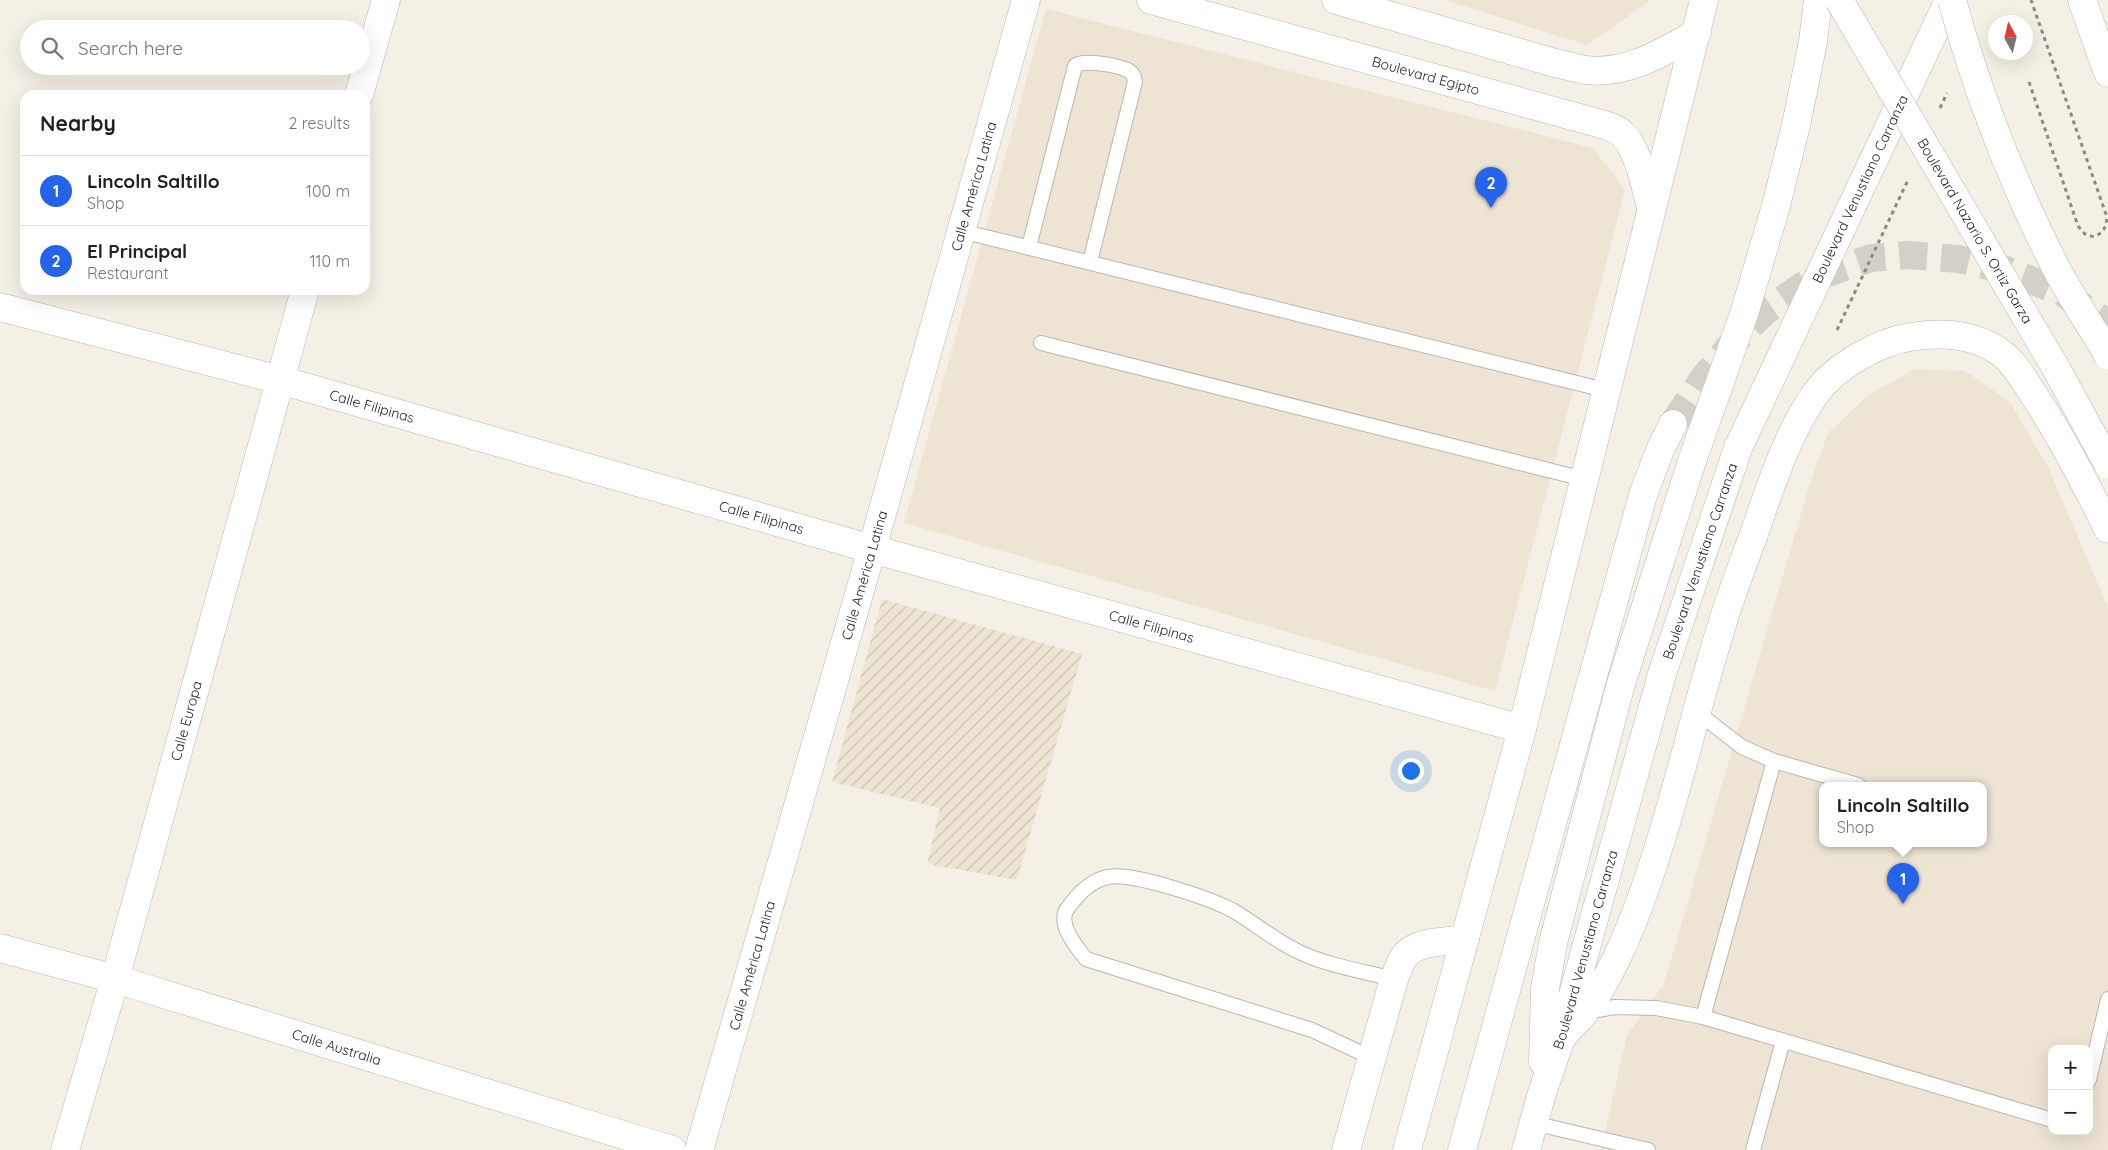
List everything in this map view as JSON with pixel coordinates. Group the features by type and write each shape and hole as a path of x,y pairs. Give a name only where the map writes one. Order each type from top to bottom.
{"main road":[{"path":"370,56 386,0"},
{"name":"Calle América Latina","path":"699,1150 872,549 1026,0"},
{"name":"Boulevard Egipto","path":"1151,0 1606,125 1620,132 1631,147 1639,165 1651,207"},
{"path":"1336,0 1555,63 1586,70 1621,68 1650,60 1701,11"},
{"path":"1542,1093 1544,989 1553,943 1620,687 1692,462 1744,314 1776,206 1804,88 1813,42 1818,0"},
{"name":"Boulevard Nazario S. Ortiz Garza","path":"1839,0 2052,361 2108,464"},
{"path":"1950,0 1984,104 2008,164 2050,258 2108,355"},
{"name":"Boulevard Venustiano Carranza","path":"1526,1150 1542,1093 1561,1038 1662,674 1738,448 1950,0"},
{"path":"2082,0 2108,73"},
{"path":"1407,1150 1522,729 1701,11"},
{"path":"360,90 365,75"},
{"name":"Calle Europa","path":"65,1150 115,979 304,295"},
{"name":"Calle Filipinas","path":"0,307 280,380 872,549 1522,729"},
{"path":"1561,1038 1585,1012 1610,972 1643,895 1698,713 1720,630 1768,493 1796,428 1817,392 1863,353 1894,339 1935,333 1961,335 2002,353 2021,376 2039,403 2075,463 2108,529"},
{"path":"1462,1150 1643,495 1660,450 1673,424"},
{"path":"1346,1150 1394,979 1405,955 1414,948 1428,944 1465,939"},
{"name":"Calle Australia","path":"0,948 115,979 672,1150"}],"lane":[{"path":"1029,247 1075,66 1079,62 1086,62 1125,69 1131,73 1135,82 1090,262"},
{"path":"961,231 1605,390"},
{"path":"1041,343 1584,479"},
{"path":"1698,713 1742,748 1774,761 1848,782"},
{"path":"1703,1017 1774,761"},
{"path":"1372,1058 1312,1030 1086,958 1072,942 1066,926 1065,912 1076,897 1091,884 1108,877 1123,877 1194,893 1232,910 1298,952 1324,962 1394,979"},
{"path":"2093,1063 2108,999"},
{"path":"1585,1012 1615,1007 1656,1008 1703,1017 2048,1119"},
{"path":"1753,1150 1784,1040"},
{"path":"1534,1123 1648,1150"}],"path":[{"path":"2029,82 2078,226 2085,234 2094,237 2102,234 2106,228 2107,217 2031,0"},
{"path":"1937,116 1948,89"},
{"path":"1840,371 1827,350 1908,180"}],"shaded area":[{"path":"1444,0 1651,0 1587,45"},
{"path":"1046,9 1593,148 1625,190 1495,691 904,523"},
{"path":"1915,369 1965,371 2010,402 2048,467 2108,608 2108,1150 1601,1150 1627,1035 1664,984 1809,486 1828,433 1867,396"},
{"path":"882,599 1082,654 1017,880 927,864 940,808 832,782"}],"tunnel":[{"path":"1673,424 1703,379 1731,345 1764,312 1816,277 1871,258 1908,255 1958,259 2006,270 2063,293 2108,324"}],"place":[{"name":"El Principal","path":"1491,208"},
{"name":"Lincoln Saltillo","path":"1903,904"}]}
